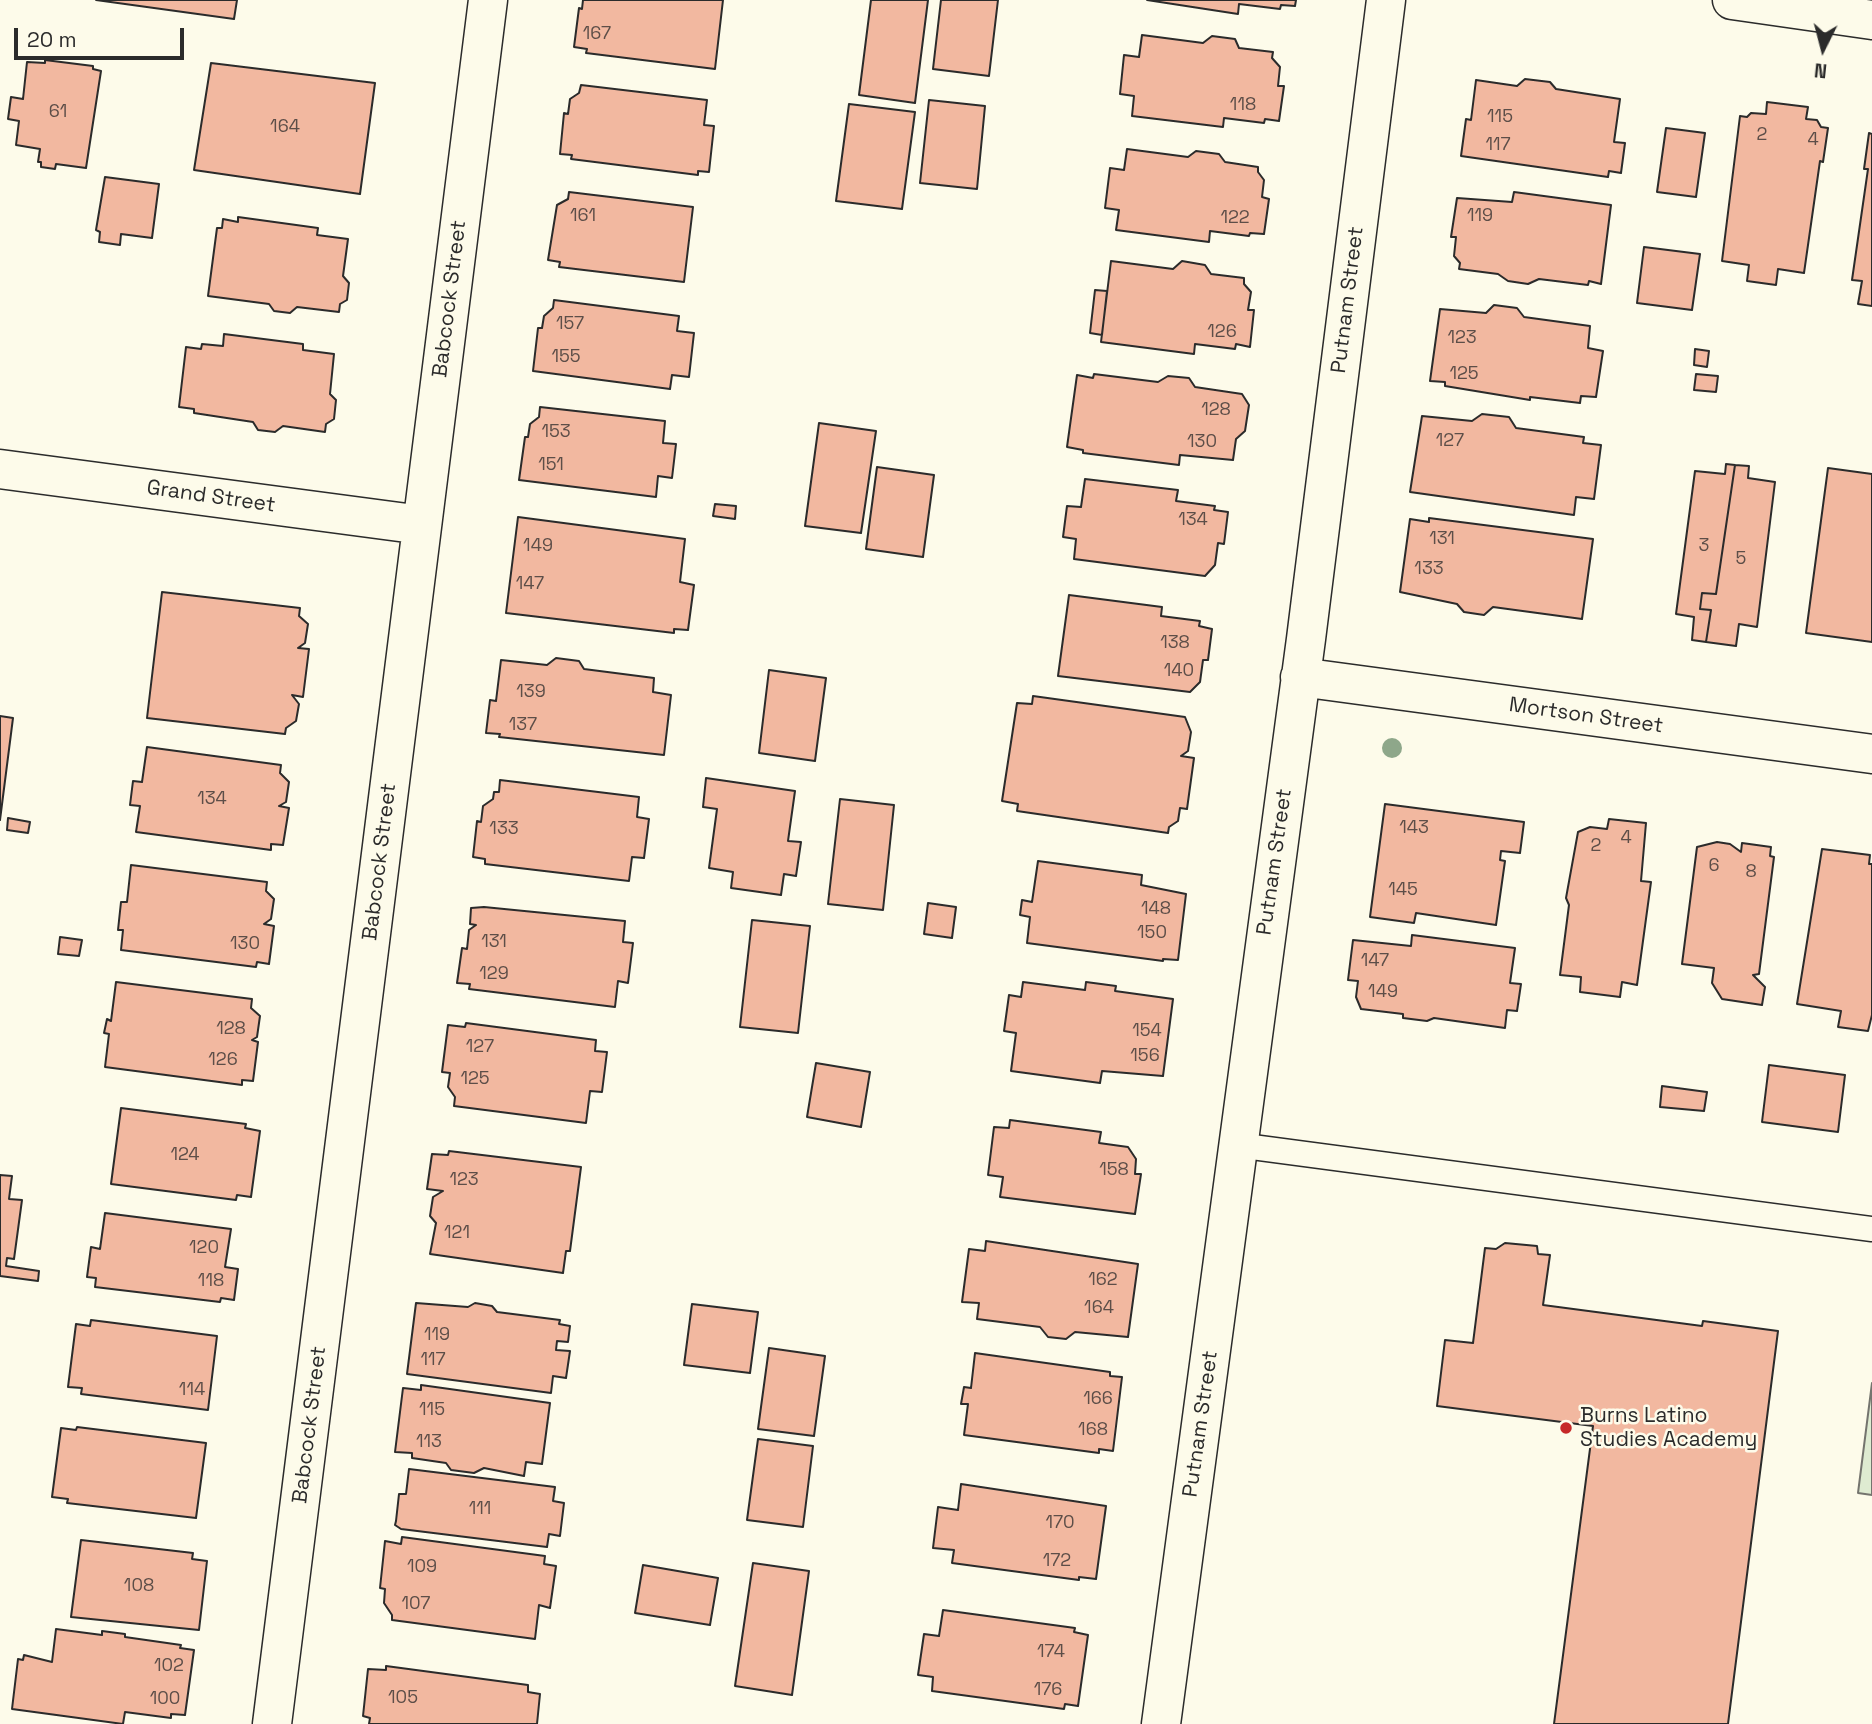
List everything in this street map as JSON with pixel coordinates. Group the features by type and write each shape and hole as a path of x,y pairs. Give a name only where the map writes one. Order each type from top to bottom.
{"street":[{"name":"Babcock Street","path":"272,1724 488,0"},
{"name":"Putnam Street","path":"1161,1724 1300,677 1386,0"},
{"path":"1732,0 1872,20"},
{"name":"Grand Street","path":"0,469 422,525"},
{"name":"Mortson Street","path":"1300,677 1872,754"}],"lane":[{"path":"1237,1145 1872,1229"}],"green space":[{"path":"1872,1383 1872,1495 1858,1493"}],"building":[{"path":"96,0 237,0 234,19"},
{"path":"583,0 723,0 715,69 586,53 587,49 574,47 579,8 582,9"},
{"path":"871,0 928,0 915,103 859,95"},
{"path":"941,0 998,0 989,76 933,69"},
{"path":"1147,0 1296,0 1295,6 1281,5 1280,9 1239,4 1238,14"},
{"path":"1142,35 1203,43 1212,36 1235,39 1239,48 1273,52 1272,58 1280,67 1278,86 1284,86 1279,121 1265,119 1264,123 1224,118 1223,127 1132,116 1134,96 1120,94 1124,55 1139,57"},
{"path":"45,60 93,66 93,69 101,71 86,168 56,164 55,169 41,167 41,162 38,162 40,149 16,145 19,121 8,119 11,97 23,99 27,62 45,63"},
{"path":"211,63 375,83 360,194 194,170"},
{"path":"1525,79 1550,82 1556,89 1620,99 1614,142 1625,143 1621,173 1609,171 1608,177 1461,156 1466,119 1471,120 1476,80 1517,86"},
{"path":"581,85 707,100 704,125 714,126 709,172 698,171 698,175 571,159 572,155 560,154 564,113 568,114 570,99 579,93"},
{"path":"929,100 985,106 977,189 920,183"},
{"path":"1767,102 1808,107 1806,119 1817,120 1821,127 1828,128 1823,162 1820,161 1804,273 1778,269 1776,285 1747,281 1749,265 1722,261 1740,116 1747,117 1751,113 1766,114"},
{"path":"849,104 915,112 902,209 836,201"},
{"path":"1666,128 1705,133 1696,197 1657,192"},
{"path":"1869,133 1872,134 1872,306 1858,304 1862,281 1852,280 1868,169 1864,169"},
{"path":"1127,149 1188,157 1196,151 1219,154 1225,162 1258,167 1264,180 1262,197 1269,199 1264,234 1250,233 1249,236 1210,231 1209,242 1116,230 1119,210 1105,208 1110,168 1124,170"},
{"path":"105,177 159,184 152,238 121,234 120,245 99,242 100,232 96,230"},
{"path":"569,192 693,207 684,282 559,267 560,262 548,260 557,205 568,199"},
{"path":"1514,192 1611,205 1601,284 1539,279 1528,284 1508,281 1498,274 1459,269 1460,263 1454,256 1456,237 1451,237 1457,198 1512,202"},
{"path":"238,217 318,228 317,235 348,239 343,276 349,283 347,300 340,304 339,312 297,307 290,313 274,311 269,304 208,296 217,228 222,228 223,219 238,222"},
{"path":"1644,247 1700,254 1692,310 1637,303"},
{"path":"1111,261 1173,269 1182,261 1205,265 1211,274 1244,278 1244,284 1251,292 1248,310 1254,310 1250,347 1236,344 1235,349 1195,344 1194,354 1101,342"},
{"path":"1095,290 1107,291 1102,335 1090,333"},
{"path":"554,300 679,316 677,331 694,333 689,377 672,375 670,389 533,371 538,328 542,328 544,316 553,308"},
{"path":"1494,305 1517,308 1524,317 1590,326 1588,348 1603,351 1596,397 1581,396 1580,403 1530,397 1530,400 1445,386 1445,382 1430,381 1440,309 1486,313"},
{"path":"224,334 303,344 303,350 334,354 330,394 336,400 334,419 326,424 325,432 283,426 275,432 258,430 253,422 194,413 194,409 179,407 186,347 201,349 202,344 223,346"},
{"path":"1695,349 1709,351 1707,367 1694,365"},
{"path":"1094,374 1158,382 1168,376 1189,378 1195,387 1242,394 1249,405 1245,431 1236,439 1233,460 1180,455 1179,465 1083,453 1083,450 1067,447 1077,375 1093,378"},
{"path":"1696,374 1718,376 1716,392 1694,390"},
{"path":"540,407 665,421 663,443 676,444 672,478 658,476 656,497 519,480 525,437 528,437 530,424 539,417"},
{"path":"1482,414 1509,417 1516,428 1584,437 1583,443 1601,445 1594,499 1576,497 1574,515 1410,492 1422,416 1472,421"},
{"path":"819,423 876,431 861,533 805,526"},
{"path":"1726,464 1735,465 1716,594 1702,593 1700,609 1711,610 1706,642 1692,640 1694,617 1676,614 1695,471 1725,474"},
{"path":"1735,465 1749,466 1748,478 1775,482 1757,627 1739,624 1736,646 1706,642 1711,610 1700,609 1702,593 1716,594"},
{"path":"877,467 934,475 923,557 866,549"},
{"path":"1828,468 1872,474 1872,642 1806,633"},
{"path":"1085,479 1178,490 1176,501 1215,506 1214,510 1228,512 1224,544 1218,543 1215,565 1205,576 1074,559 1076,539 1063,537 1067,506 1081,507"},
{"path":"715,504 736,506 735,519 713,516"},
{"path":"518,517 685,539 680,582 694,585 688,630 674,629 674,633 506,613"},
{"path":"1429,518 1593,539 1582,619 1493,607 1484,615 1464,612 1457,604 1400,592 1410,519 1429,522"},
{"path":"162,592 300,608 299,616 308,624 305,643 298,648 309,649 303,697 292,695 299,704 296,721 286,728 285,734 147,718"},
{"path":"1069,595 1162,607 1161,616 1200,621 1199,626 1212,629 1208,660 1203,660 1200,682 1190,692 1058,676"},
{"path":"556,658 579,661 584,669 654,678 653,692 671,695 664,755 499,737 500,734 486,733 490,700 496,701 501,660 547,665"},
{"path":"769,670 826,678 815,761 759,753"},
{"path":"1033,696 1185,717 1191,732 1188,751 1181,756 1194,758 1187,809 1180,808 1178,821 1169,827 1168,833 1017,811 1018,804 1002,801 1017,703 1032,704"},
{"path":"0,716 13,718 0,820"},
{"path":"147,747 281,765 280,773 289,782 286,802 279,806 289,808 283,845 271,844 271,850 136,832 140,806 130,805 133,781 142,782"},
{"path":"706,778 795,791 788,841 801,842 796,876 784,874 781,895 731,888 733,872 709,868 717,809 703,807"},
{"path":"500,780 639,797 637,817 649,819 644,858 632,857 629,881 485,864 485,859 473,857 477,821 481,822 483,806 493,799 494,792 499,792"},
{"path":"840,799 894,805 883,910 828,904"},
{"path":"1385,804 1524,822 1520,853 1501,851 1500,860 1505,861 1496,925 1416,913 1414,923 1370,917"},
{"path":"8,818 30,822 28,833 7,830"},
{"path":"1609,819 1646,823 1641,881 1651,882 1637,985 1622,982 1620,997 1580,992 1581,977 1560,975 1569,905 1566,898 1578,832 1590,827 1607,829"},
{"path":"1717,842 1730,844 1741,852 1742,843 1771,847 1770,856 1774,857 1759,974 1753,975 1765,987 1762,1005 1722,999 1712,983 1714,968 1682,964 1697,847"},
{"path":"1822,849 1870,855 1872,1015 1868,1031 1838,1027 1841,1011 1797,1004"},
{"path":"1038,861 1142,875 1141,885 1186,894 1178,960 1163,961 1027,943 1030,917 1020,915 1022,900 1032,902"},
{"path":"131,865 267,882 266,891 274,899 271,919 264,924 274,926 269,964 257,962 256,967 121,950 123,930 118,930 121,902 127,902"},
{"path":"928,903 956,907 952,938 924,934"},
{"path":"471,908 625,921 623,942 633,943 628,983 618,981 615,1007 469,989 470,984 457,983 462,948 467,949 469,930 476,925 470,924"},
{"path":"752,920 810,926 798,1033 740,1027"},
{"path":"1412,935 1515,948 1510,983 1521,984 1517,1011 1507,1010 1505,1028 1434,1018 1427,1021 1403,1018 1403,1014 1361,1009 1356,997 1358,981 1348,980 1353,940 1411,946"},
{"path":"60,937 82,940 79,956 58,954"},
{"path":"116,982 252,999 251,1008 260,1016 257,1037 252,1040 258,1042 253,1081 242,1080 242,1085 105,1067 109,1034 104,1033 107,1019 111,1021"},
{"path":"1023,982 1085,990 1086,982 1116,986 1115,991 1173,999 1163,1076 1102,1071 1100,1083 1011,1071 1016,1033 1004,1031 1009,995 1021,997"},
{"path":"466,1023 596,1040 595,1051 607,1052 602,1092 590,1091 586,1123 454,1106 455,1097 448,1087 450,1073 442,1072 448,1025 465,1027"},
{"path":"816,1063 870,1072 861,1127 807,1117"},
{"path":"1769,1065 1845,1075 1838,1132 1762,1122"},
{"path":"1662,1086 1707,1092 1704,1111 1660,1107"},
{"path":"121,1108 246,1124 245,1128 260,1131 251,1197 237,1195 236,1200 111,1184"},
{"path":"1010,1120 1101,1132 1099,1143 1128,1147 1136,1159 1135,1174 1141,1174 1135,1214 1000,1197 1003,1177 988,1175 994,1127 1009,1128"},
{"path":"449,1151 581,1167 570,1251 566,1251 563,1273 430,1254 436,1223 430,1216 433,1197 443,1191 427,1189 432,1154 448,1155"},
{"path":"0,1175 12,1176 9,1199 22,1200 14,1259 7,1258 6,1266 39,1271 38,1281 0,1276"},
{"path":"105,1213 231,1229 225,1267 238,1269 234,1300 221,1298 220,1302 95,1287 96,1278 87,1277 91,1247 100,1249"},
{"path":"986,1241 1138,1264 1128,1337 1075,1332 1066,1339 1048,1337 1040,1327 977,1319 979,1303 962,1302 969,1249 985,1251"},
{"path":"1505,1243 1537,1246 1538,1254 1550,1255 1543,1305 1702,1326 1703,1321 1778,1331 1728,1724 1554,1724 1593,1426 1437,1406 1445,1340 1473,1343 1485,1248 1496,1249"},
{"path":"416,1303 468,1307 475,1303 492,1306 497,1312 560,1320 559,1324 570,1326 568,1342 557,1341 556,1350 570,1351 566,1378 553,1376 551,1393 407,1374"},
{"path":"692,1304 758,1312 750,1373 684,1365"},
{"path":"91,1320 217,1336 208,1410 81,1394 82,1388 68,1387 76,1324 90,1326"},
{"path":"769,1348 825,1356 814,1436 758,1429"},
{"path":"975,1353 1110,1372 1110,1376 1122,1377 1113,1451 1099,1449 1099,1453 964,1435 968,1404 961,1404 964,1387 971,1388"},
{"path":"421,1385 550,1403 542,1464 526,1462 524,1476 484,1468 474,1473 451,1470 446,1463 412,1458 412,1453 395,1452 403,1388 421,1390"},
{"path":"77,1427 206,1443 196,1518 67,1503 68,1499 52,1497 61,1428 76,1430"},
{"path":"758,1439 813,1446 803,1527 747,1520"},
{"path":"409,1469 555,1487 553,1501 564,1503 560,1536 549,1534 547,1547 401,1529 395,1525 399,1494 406,1494"},
{"path":"961,1484 1106,1506 1096,1579 1079,1577 1079,1580 952,1563 954,1550 933,1548 938,1507 958,1510"},
{"path":"402,1537 545,1556 544,1564 556,1566 550,1608 539,1605 535,1639 392,1620 392,1615 384,1603 385,1589 380,1588 385,1541 401,1544"},
{"path":"81,1540 193,1553 192,1559 207,1561 199,1630 71,1617"},
{"path":"753,1563 809,1571 792,1695 735,1686"},
{"path":"643,1565 718,1578 710,1625 635,1613"},
{"path":"943,1610 1075,1628 1074,1632 1088,1635 1078,1706 1065,1704 1064,1709 932,1691 933,1677 918,1675 924,1634 939,1636"},
{"path":"56,1629 102,1635 102,1631 125,1634 125,1637 181,1645 180,1648 194,1650 185,1715 171,1714 171,1718 125,1712 123,1724 12,1709 18,1659 23,1660 24,1655 52,1662"},
{"path":"386,1666 528,1685 528,1692 540,1694 537,1724 369,1724 370,1718 363,1716 368,1669 386,1670"}],"place":[{"name":"Burns Latino Studies Academy","path":"1566,1428"}]}
